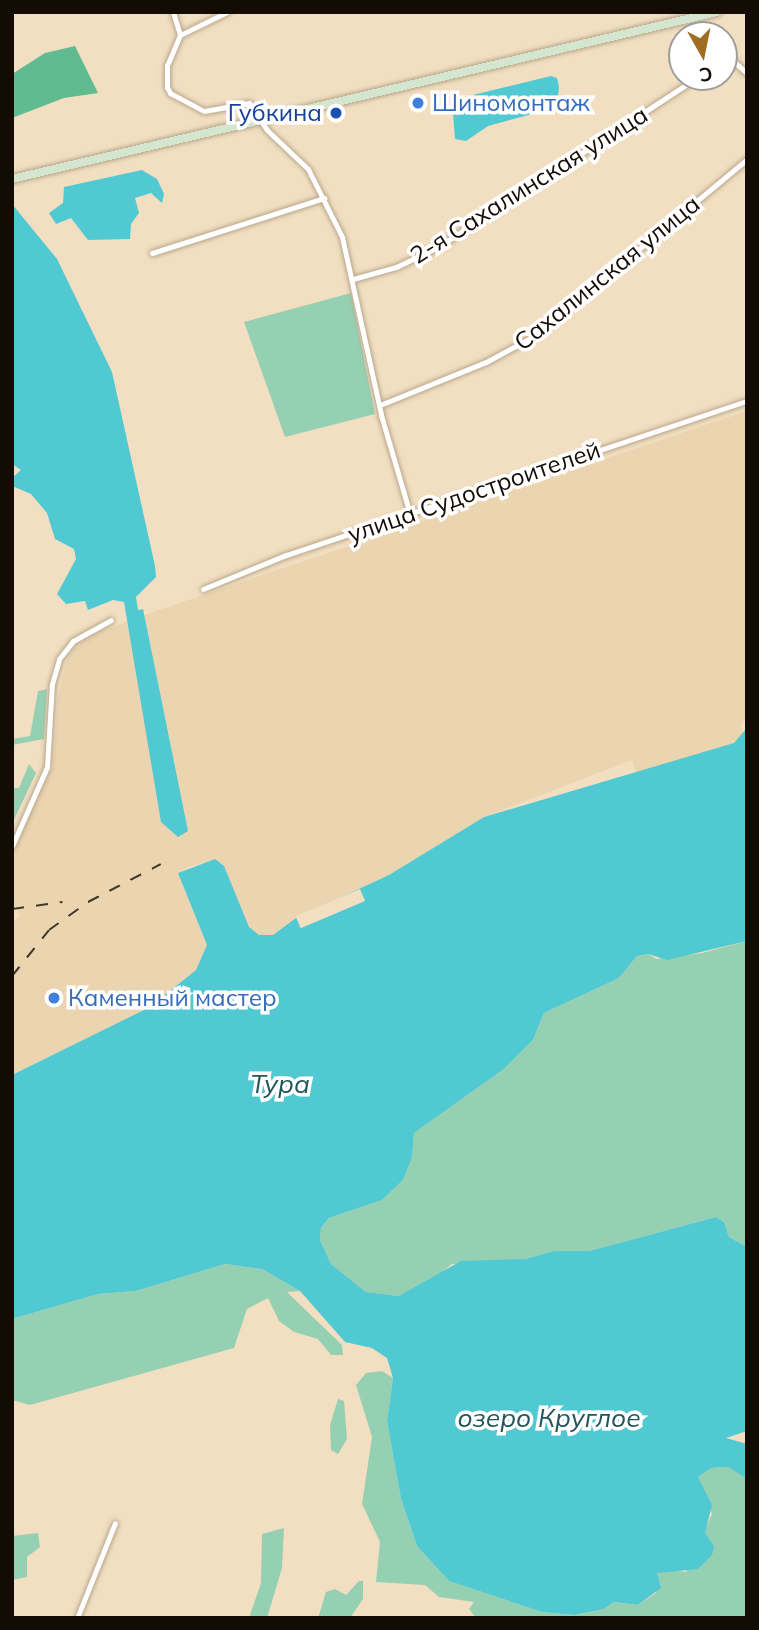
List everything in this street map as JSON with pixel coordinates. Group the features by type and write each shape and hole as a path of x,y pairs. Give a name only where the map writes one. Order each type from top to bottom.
{"main road":[{"path":"12,179 717,12"}],"street":[{"path":"173,12 180,35 167,65 170,93 204,111 246,102 260,120 300,158 324,198 342,237 380,405 410,514"},
{"path":"180,35 227,12"},
{"name":"2-я Сахалинская улица","path":"353,279 396,267 438,247 677,91"},
{"name":"Сахалинская улица","path":"380,405 486,362 534,335 747,159"},
{"path":"152,253 324,198"},
{"name":"улица Судостроителей","path":"203,589 286,555 747,401"},
{"path":"12,846 47,767 52,684 60,659 72,641 111,620"},
{"path":"77,1618 115,1523"}],"shaded area":[{"path":"747,411 747,714 741,725 746,746 639,781 632,760 484,817 389,875 296,918 273,935 259,935 249,927 216,859 188,867 178,873 207,945 196,970 150,1007 12,1075 12,922 21,916 12,901 12,855 53,766 58,698 67,658 77,646 92,635 153,612"}],"green space":[{"path":"75,46 98,93 64,98 12,118 12,74 45,53"},
{"path":"351,293 375,414 285,437 244,322"},
{"path":"47,689 44,739 12,745 12,739 30,736 38,691"},
{"path":"29,764 36,773 12,824 12,788 19,788"},
{"path":"747,941 747,1247 729,1237 724,1222 716,1217 589,1251 553,1251 525,1259 452,1264 431,1281 399,1296 366,1292 331,1264 320,1240 321,1228 329,1218 382,1200 403,1180 412,1158 414,1133 504,1069 533,1040 544,1013 619,978 637,956 648,954 656,959 702,953"},
{"path":"225,1264 262,1269 300,1291 287,1292 342,1345 343,1355 331,1355 318,1339 294,1332 279,1321 268,1298 247,1309 234,1348 30,1405 12,1400 12,1319 98,1294 136,1291"},
{"path":"382,1371 393,1378 387,1421 401,1499 417,1546 449,1581 542,1612 574,1615 604,1609 614,1602 638,1605 656,1593 657,1573 665,1569 686,1572 712,1514 698,1477 711,1468 728,1467 747,1479 747,1618 476,1618 469,1609 474,1602 439,1597 425,1585 376,1582 380,1542 362,1504 372,1437 356,1385 366,1373"},
{"path":"338,1399 344,1401 347,1439 338,1454 331,1450 330,1425"},
{"path":"284,1528 282,1568 267,1618 249,1618 261,1583 262,1534"},
{"path":"38,1533 40,1547 27,1557 27,1577 12,1580 12,1536"},
{"path":"359,1581 363,1581 363,1599 350,1618 318,1618 326,1592 335,1589 346,1595"}],"water":[{"path":"551,76 557,78 559,87 557,107 552,110 547,106 540,112 488,126 466,141 455,139 452,100"},
{"path":"142,170 157,179 164,194 162,203 151,193 135,198 139,213 131,224 130,239 88,240 71,218 56,224 49,213 63,203 64,187"},
{"path":"12,204 57,259 112,372 155,566 156,577 136,597 138,610 143,609 188,831 178,837 161,822 124,602 113,600 88,610 85,601 66,604 57,594 76,559 74,549 55,539 47,513 31,494 12,486 12,478 21,470 12,464"},
{"name":"Тура","path":"747,728 747,941 667,960 648,954 637,956 619,978 544,1013 533,1040 504,1069 414,1133 412,1158 403,1180 382,1200 329,1218 321,1228 320,1240 331,1264 366,1292 399,1296 461,1261 525,1259 553,1251 589,1251 716,1217 724,1222 729,1237 747,1247 747,1431 726,1438 747,1444 747,1479 728,1467 711,1468 698,1477 712,1505 705,1533 714,1546 712,1555 698,1569 657,1573 661,1588 638,1605 614,1602 604,1609 574,1615 542,1612 449,1581 417,1546 401,1499 387,1421 393,1378 387,1358 372,1348 345,1342 300,1291 262,1269 225,1264 136,1291 98,1294 12,1319 12,1075 150,1007 196,970 207,945 178,873 215,859 224,866 249,927 259,935 273,935 296,918 389,875 484,817 734,743"}],"pier":[{"path":"360,889 365,901 301,928 296,916"}],"railway":[{"path":"12,976 49,930 88,902 161,864"},
{"path":"12,909 63,902"}],"place":[{"name":"Шиномонтаж","path":"418,103"},
{"name":"Губкина","path":"336,113"},
{"name":"Каменный мастер","path":"54,998"}],"water label":[{"name":"озеро Круглое","path":"549,1418"}]}
